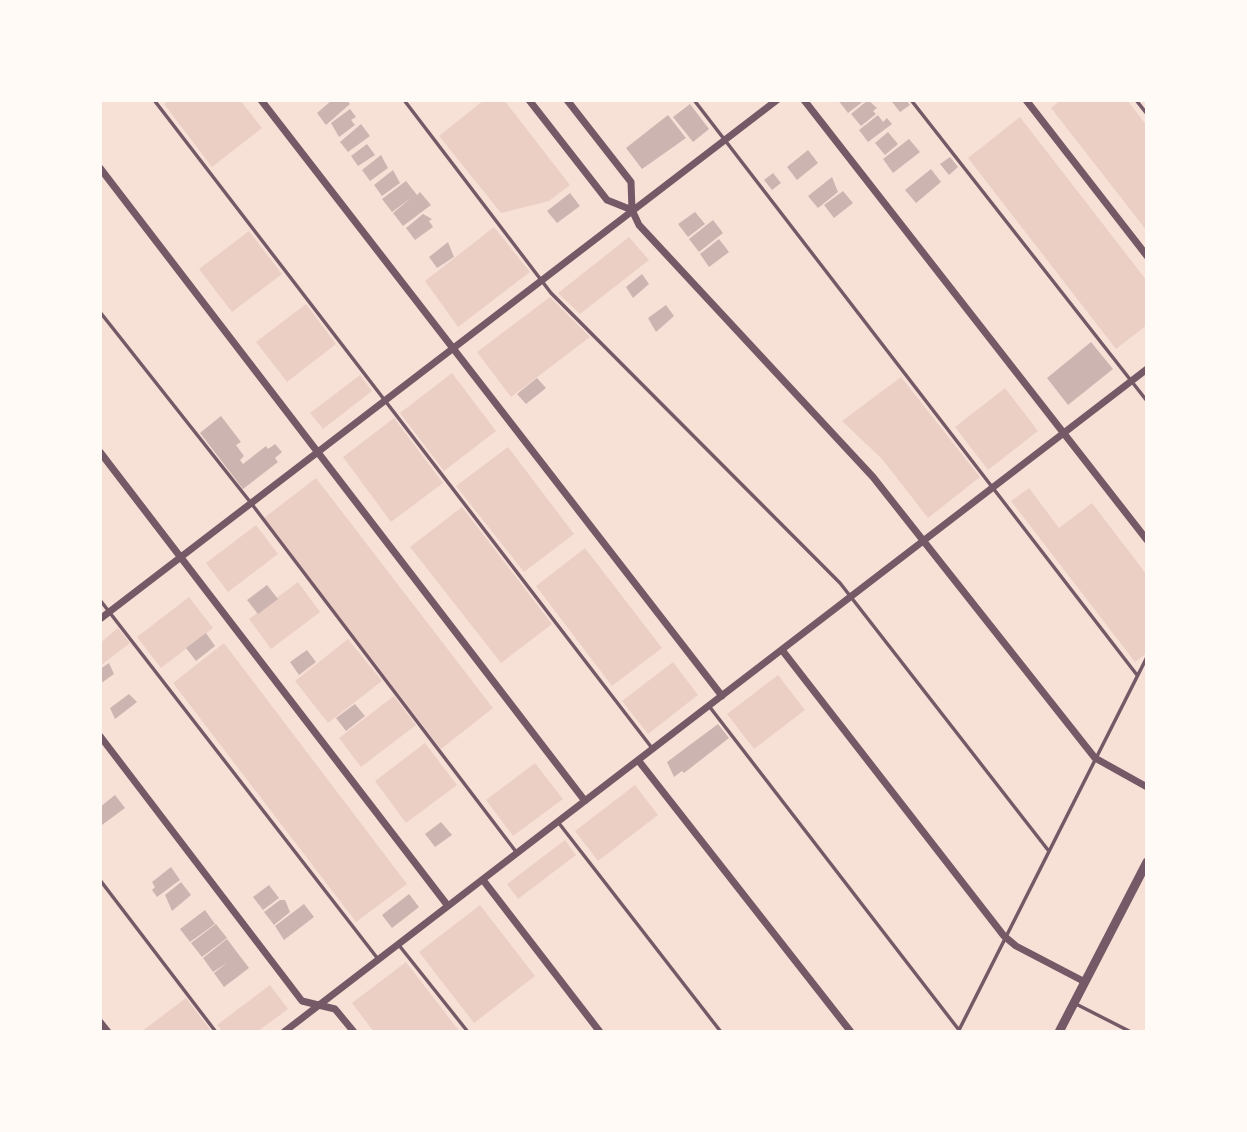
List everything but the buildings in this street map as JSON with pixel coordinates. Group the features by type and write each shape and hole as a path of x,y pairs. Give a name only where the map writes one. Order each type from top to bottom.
{"street":[{"path":"261,100 722,696"},
{"path":"529,100 607,200 632,210"},
{"path":"567,100 631,183 632,210 643,230 873,477 1095,758 1147,787"},
{"path":"100,619 777,100"},
{"path":"804,100 1147,540"},
{"path":"1026,100 1147,256"},
{"path":"100,168 585,801"},
{"path":"284,1032 1147,369"},
{"path":"100,452 448,906"},
{"path":"782,650 1004,936 1016,946 1085,982"},
{"path":"100,736 302,1000 335,1009 354,1032"},
{"path":"638,760 851,1032"},
{"path":"1059,1032 1147,862"},
{"path":"483,880 600,1032"},
{"path":"100,1022 108,1032"}],"lane":[{"path":"154,100 653,749"},
{"path":"404,100 541,280 851,597 1048,850"},
{"path":"694,100 995,487 1137,675"},
{"path":"911,100 1147,401"},
{"path":"1136,100 1147,114"},
{"path":"100,312 251,503 517,853"},
{"path":"100,600 378,959"},
{"path":"709,706 958,1031 1147,657"},
{"path":"558,822 720,1032"},
{"path":"100,880 216,1032"},
{"path":"398,944 468,1032"},
{"path":"1074,1003 1131,1032"}],"shaded area":[{"path":"169,100 240,100 262,128 212,167 164,104"},
{"path":"484,100 504,100 570,185 549,201 501,213 439,136"},
{"path":"1061,100 1127,100 1147,126 1147,231 1051,108"},
{"path":"1020,117 1147,281 1147,325 1116,349 968,158"},
{"path":"494,227 530,272 458,327 425,281"},
{"path":"249,231 282,274 232,312 199,269"},
{"path":"629,237 649,260 580,314 558,293"},
{"path":"550,297 590,337 511,397 477,352"},
{"path":"306,304 336,344 287,382 256,342"},
{"path":"452,373 496,431 444,471 400,413"},
{"path":"360,375 372,391 323,429 310,413"},
{"path":"901,377 980,477 928,518 882,459 842,421"},
{"path":"1005,388 1038,431 988,470 955,427"},
{"path":"394,418 443,483 391,522 343,457"},
{"path":"508,447 574,534 524,572 456,486"},
{"path":"316,478 493,708 441,749 264,518"},
{"path":"1029,488 1059,528 1092,503 1147,575 1147,653 1135,662 1011,501"},
{"path":"462,507 552,624 501,663 410,547"},
{"path":"256,525 278,554 228,592 206,563"},
{"path":"585,548 662,648 612,686 536,586"},
{"path":"298,582 320,612 271,649 249,619"},
{"path":"189,597 213,628 161,668 137,637"},
{"path":"118,628 130,643 100,666 100,643"},
{"path":"348,639 382,681 328,723 295,681"},
{"path":"224,643 407,884 356,922 173,683"},
{"path":"673,662 698,695 648,734 622,701"},
{"path":"778,675 805,710 754,749 727,714"},
{"path":"394,696 416,725 361,767 339,738"},
{"path":"425,743 457,785 406,823 375,781"},
{"path":"535,763 563,799 513,836 486,800"},
{"path":"635,785 658,815 598,861 575,831"},
{"path":"565,840 576,855 518,899 507,884"},
{"path":"480,905 535,976 474,1023 419,952"},
{"path":"406,962 460,1032 374,1032 352,1003"},
{"path":"270,985 288,1009 257,1032 223,1032 217,1025"},
{"path":"186,998 212,1032 141,1032"}]}
